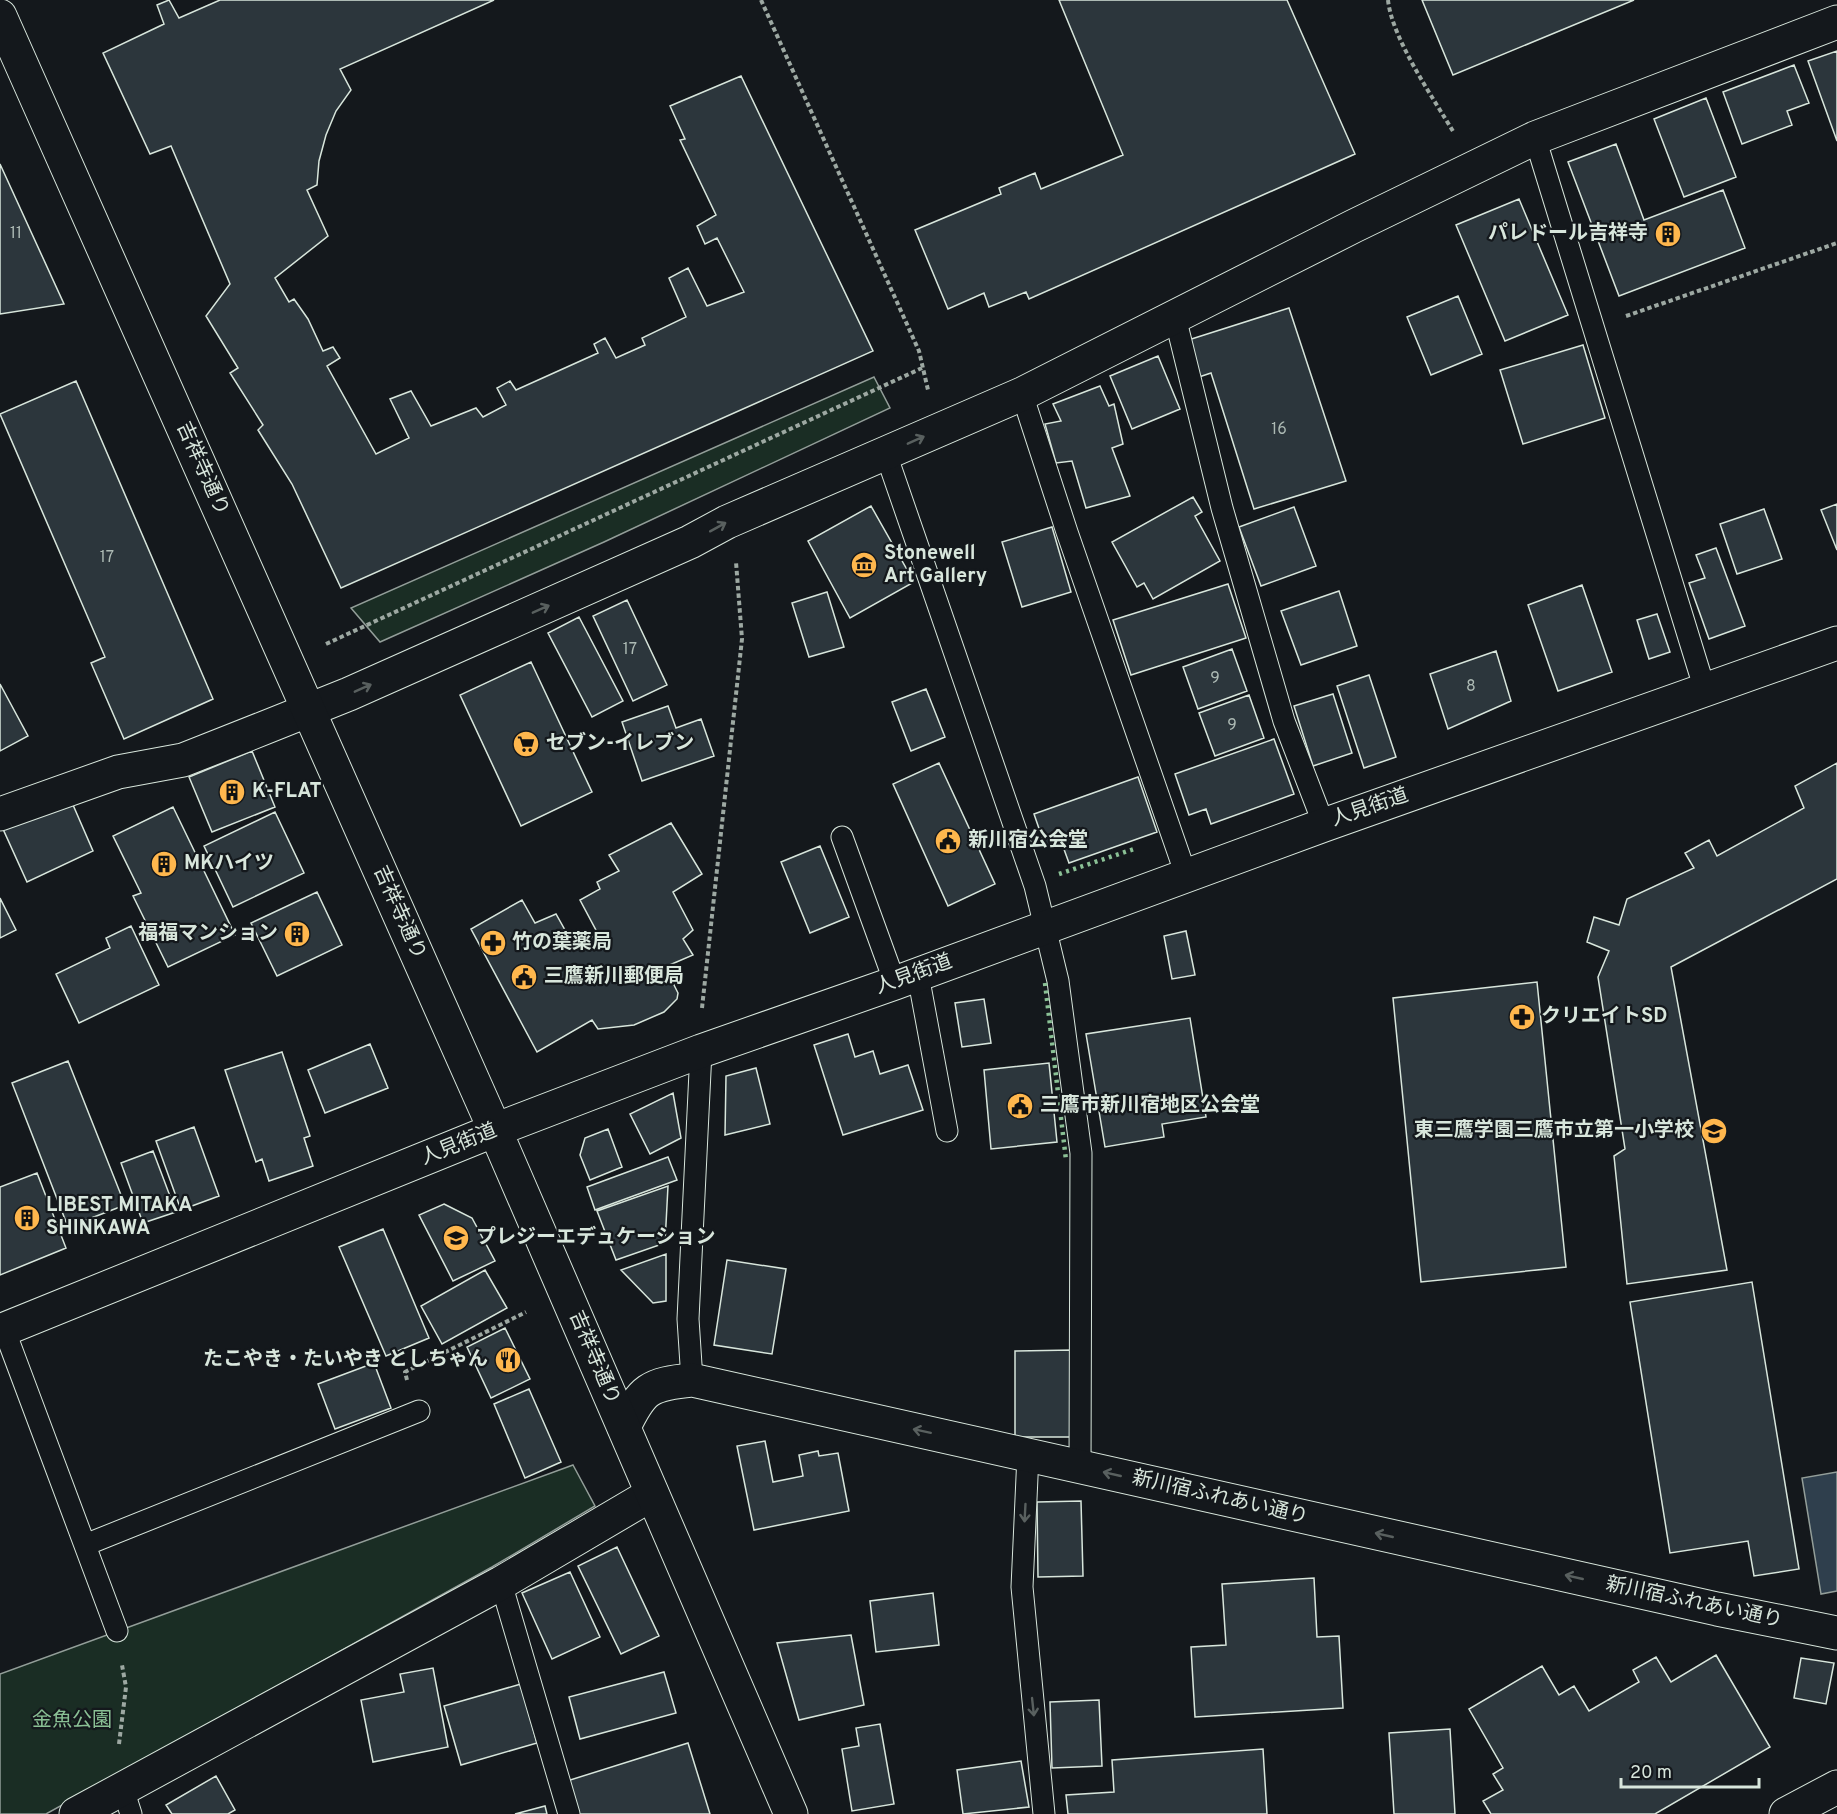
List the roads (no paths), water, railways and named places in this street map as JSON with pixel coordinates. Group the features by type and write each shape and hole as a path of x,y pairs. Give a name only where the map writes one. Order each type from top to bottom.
{"main road":[{"name":"吉祥寺通り","path":"0,16 495,1130 791,1814"},
{"path":"0,814 118,772 183,760 309,710 690,542 727,522 1022,394 1535,138 1837,22"},
{"name":"人見街道","path":"2,1330 495,1130 701,1051 906,979 1324,825 1837,643"},
{"name":"新川宿ふれあい通り","path":"624,1427 638,1398 663,1383 692,1380 1717,1609 1837,1633"},
{"path":"76,1814 127,1802 652,1494"},
{"path":"1786,1814 1837,1786"}],"lane":[{"path":"1535,138 1705,690"},
{"path":"1175,317 1222,508 1284,721 1324,825"},
{"path":"1022,394 1067,532 1186,875"},
{"path":"886,454 1027,863 1058,981 1081,1153 1080,1467"},
{"path":"842,837 906,979 947,1131"},
{"path":"692,1380 688,1319 701,1051"},
{"path":"2,1330 117,1631"},
{"path":"85,1545 419,1411"},
{"path":"1028,1455 1022,1587 1044,1814"},
{"path":"501,1583 569,1814"}],"water":[{"path":"1837,1472 1837,1591 1821,1594 1802,1478"}],"place":[{"name":"パレドール吉祥寺","path":"1668,234"},
{"name":"Stonewell Art Gallery","path":"864,565"},
{"name":"セブン-イレブン","path":"526,744"},
{"name":"K-FLAT","path":"232,792"},
{"name":"新川宿公会堂","path":"948,841"},
{"name":"MKハイツ","path":"164,864"},
{"name":"福福マンション","path":"297,934"},
{"name":"竹の葉薬局","path":"493,943"},
{"name":"三鷹新川郵便局","path":"524,977"},
{"name":"クリエイトSD","path":"1522,1017"},
{"name":"三鷹市新川宿地区公会堂","path":"1020,1106"},
{"name":"東三鷹学園三鷹市立第一小学校","path":"1714,1131"},
{"name":"LIBEST MITAKA SHINKAWA","path":"27,1218"},
{"name":"プレジーエデュケーション","path":"456,1238"},
{"name":"たこやき・たいやき としちゃん","path":"508,1360"}],"park label":[{"name":"金魚公園","path":"72,1721"}]}
